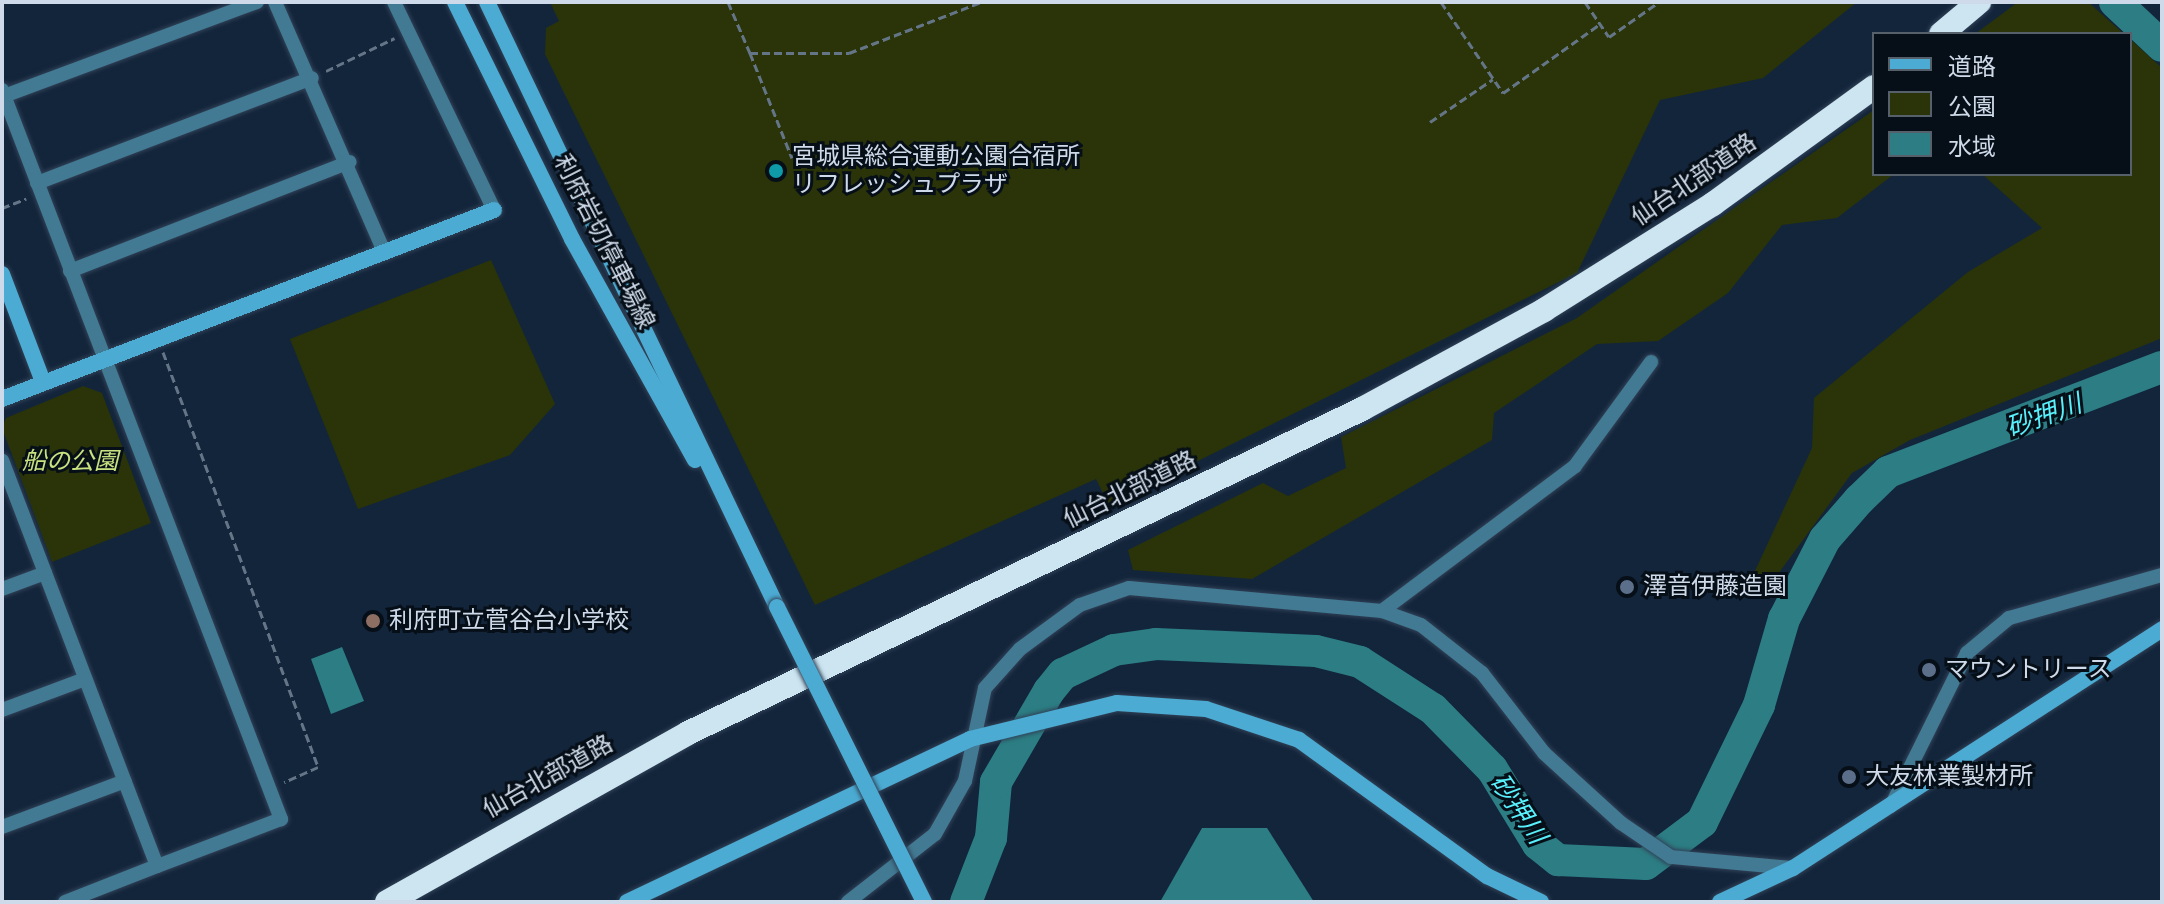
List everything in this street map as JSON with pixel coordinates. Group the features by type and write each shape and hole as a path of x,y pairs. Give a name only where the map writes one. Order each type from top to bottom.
{"highway":[{"path":"1943,32 1979,2"},
{"name":"仙台北部道路","path":"387,902 674,741 932,613 1206,484 1544,310 1713,204 1872,88"}],"street":[{"path":"65,902 281,819 3,93 257,2"},
{"path":"275,2 349,162 384,252"},
{"path":"2,399 494,210 394,2"},
{"name":"利府岩切停車場線","path":"455,2 572,239 721,497"},
{"name":"利府岩切停車場線","path":"487,2 721,497 924,902"},
{"path":"39,188 312,78"},
{"path":"70,271 349,162"},
{"path":"2,274 43,382"},
{"path":"1382,611 1575,466 1651,362"},
{"path":"3,465 157,866"},
{"path":"2,589 45,573"},
{"path":"1890,806 1967,653 2009,618 2162,575"},
{"path":"848,902 935,834 965,781 970,739 985,688 1020,649 1106,593 1129,588 1382,611 1448,643 1544,753 1621,823 1671,857 1793,868"},
{"path":"1720,902 1793,868 2162,629"},
{"path":"2,710 85,679"},
{"path":"627,902 989,732 1061,711 1177,705 1266,725 1352,772 1487,876 1541,902"},
{"path":"2,827 125,781"}],"path":[{"path":"728,2 792,158"},
{"path":"750,53 849,53 981,2"},
{"path":"1441,2 1503,93 1600,24"},
{"path":"1585,2 1609,37 1659,2"},
{"path":"312,78 408,32"},
{"path":"1430,122 1493,79"},
{"path":"2,208 39,188"},
{"path":"158,339 318,767 269,788"}],"green space":[{"path":"550,2 1857,2 1763,78 1660,100 1577,273 1109,505 1096,479 815,605 545,54 546,28 559,21"},
{"path":"2018,2 2088,2 2122,32 1978,32"},
{"path":"2132,41 2162,68 2162,338 1910,440 1852,473 1770,585 1755,571 1812,448 1814,398 1968,272 2042,228 1984,176 2132,176"},
{"path":"1872,111 1872,176 1891,176 1837,218 1782,225 1728,293 1658,341 1597,344 1494,413 1492,440 1252,579 1133,570 1128,550 1263,483 1288,496 1346,468 1341,437 1577,318"},
{"path":"491,260 555,404 510,455 358,509 290,339"},
{"name":"船の公園","path":"83,386 102,393 151,523 52,562 2,428 6,418"}],"water":[{"path":"342,647 364,701 331,714 311,659"},
{"path":"1202,828 1267,828 1314,902 1160,902"}],"waterway":[{"name":"砂押川","path":"2115,2 2162,46"},
{"name":"砂押川","path":"966,902 991,838 996,782 1049,691 1063,674 1114,650 1156,644 1316,651 1360,662 1433,709 1492,769 1538,844 1558,860 1646,864 1702,822 1759,705 1784,619 1825,539 1888,472 2162,367"}],"place":[{"name":"宮城県総合運動公園合宿所 リフレッシュプラザ","path":"776,171"},
{"name":"澤音伊藤造園","path":"1627,587"},
{"name":"利府町立菅谷台小学校","path":"373,621"},
{"name":"マウントリース","path":"1929,670"},
{"name":"大友林業製材所","path":"1849,777"}]}
